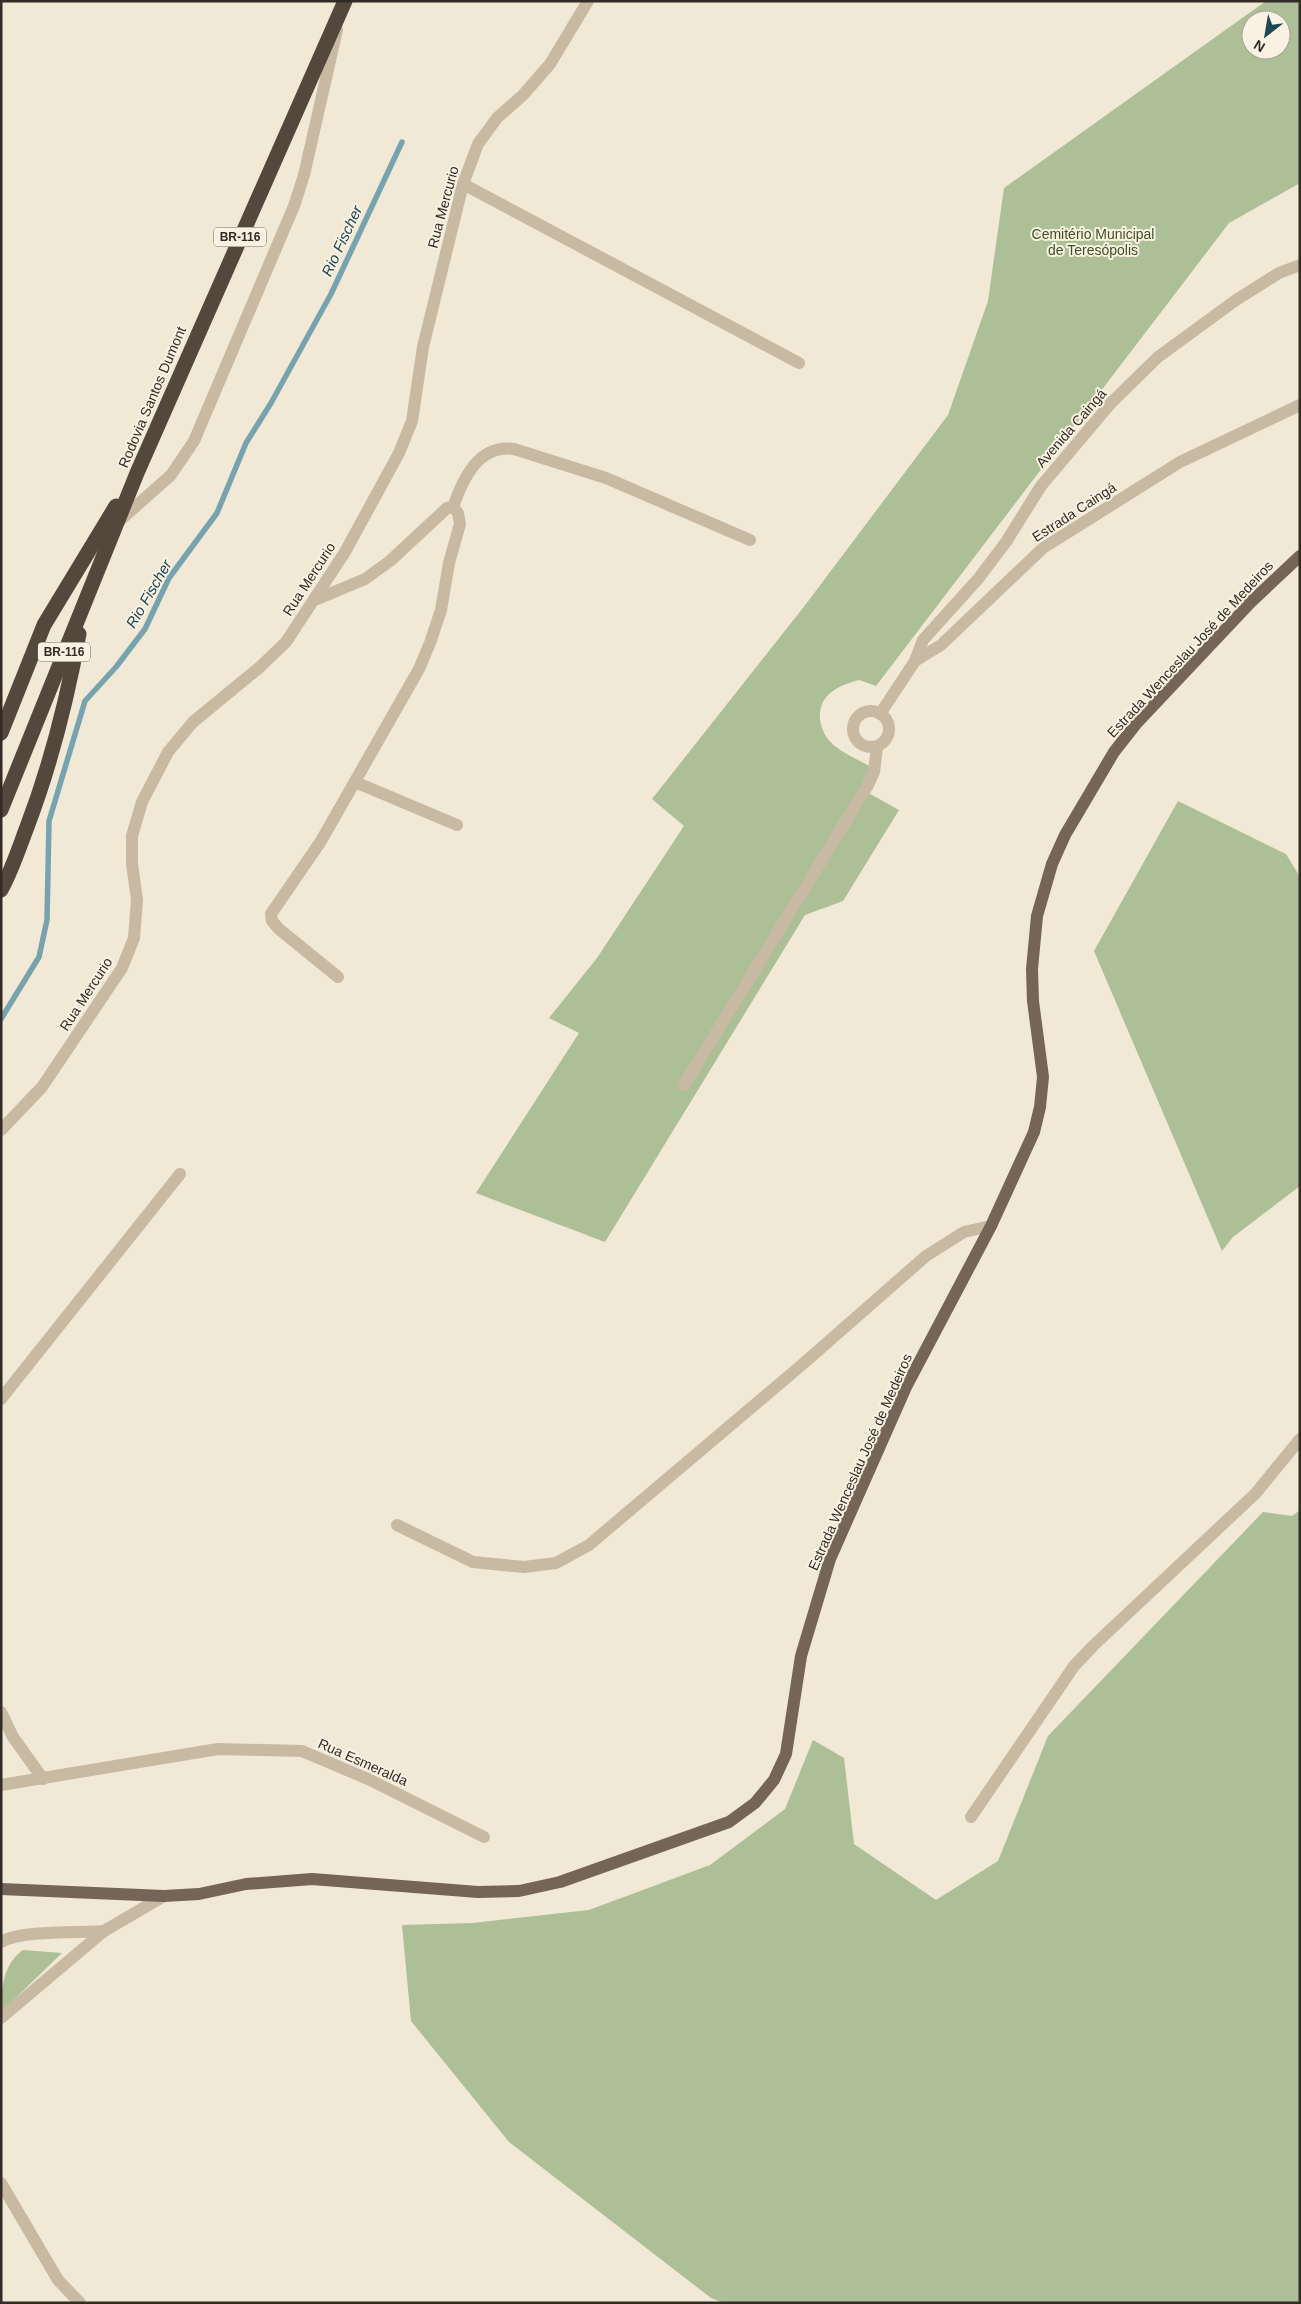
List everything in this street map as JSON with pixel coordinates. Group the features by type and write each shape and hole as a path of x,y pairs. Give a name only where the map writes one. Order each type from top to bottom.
{"highway":[{"name":"Rodovia Santos Dumont","path":"1,810 137,473 343,5"},
{"path":"1,732 44,625 137,473"},
{"path":"1,890 10,873 42,786 67,697 83,607"}],"main road":[{"name":"Estrada Wenceslau José de Medeiros","path":"1,1889 164,1896 198,1894 246,1884 312,1879 478,1892 519,1891 560,1882 729,1822 755,1803 774,1780 786,1754 801,1656 830,1559 906,1387 991,1226 1028,1148 1040,1107 1043,1064 1034,1001 1032,969 1037,916 1042,892 1065,834 1114,752 1136,724 1252,601 1300,556"}],"street":[{"name":"Rua Mercurio","path":"1,1130 42,1087 122,968 134,938 138,900 132,864 132,836 142,802 168,752 193,722 260,667 286,642 345,552 399,453 412,422 423,347 464,184 478,144 497,118 523,95 550,64 588,1"},
{"path":"117,523 171,475 194,441 294,206 304,175 343,5"},
{"path":"464,184 799,363"},
{"name":"Avenida Caingá","path":"915,661 923,640 978,579 1006,542 1041,486 1111,404 1158,358 1236,300 1279,272 1300,265"},
{"name":"Estrada Caingá","path":"880,714 915,661 941,645 1043,548 1180,462 1300,405"},
{"path":"453,507 461,483 470,470 490,451 501,448 514,449 606,478 750,540"},
{"path":"315,600 365,579 390,562 440,512 453,507"},
{"path":"338,977 279,929 272,921 271,914 316,848 355,782 393,716 430,643 441,610 449,563 460,524 458,513 453,507"},
{"path":"870,711 880,714 887,721 889,732 885,741 877,747 866,747 857,742 852,732 853,722 860,714 870,711"},
{"path":"684,1085 868,785 874,772 877,747"},
{"path":"355,782 457,825"},
{"path":"1,1400 180,1174"},
{"path":"397,1525 473,1562 524,1567 556,1563 590,1545 804,1364 926,1256 964,1232 991,1226"},
{"path":"971,1817 1074,1666 1256,1493 1300,1439"},
{"path":"1,1712 12,1737 43,1779"},
{"name":"Rua Esmeralda","path":"1,1785 218,1749 302,1751 368,1779 484,1837"},
{"path":"1,2018 104,1931 164,1896"},
{"path":"1,1942 9,1938 27,1935 104,1931"},
{"path":"1,2183 58,2280 80,2303"}],"green space":[{"name":"Cemitério Municipal de Teresópolis","path":"1266,1 1300,1 1300,183 1229,223 876,686 859,680 851,682 831,692 822,704 820,720 822,729 831,743 843,752 875,769 863,790 899,810 843,901 805,915 605,1242 476,1193 579,1033 549,1018 597,958 684,826 652,799 803,608 948,415 988,301 1004,188 1241,19 1241,60 1291,60 1291,10 1253,10"},
{"path":"1178,801 1286,854 1300,877 1300,1186 1233,1237 1222,1251 1094,951"},
{"path":"1300,1510 1300,2303 724,2303 711,2298 509,2142 411,2021 402,1925 473,1923 589,1910 710,1865 785,1809 813,1740 844,1758 854,1844 936,1900 998,1861 1048,1736 1263,1512 1292,1516"},
{"path":"23,1950 62,1953 1,2012 4,1978 11,1962"}],"waterway":[{"name":"Rio Fischer","path":"1,1019 39,957 47,920 49,821 85,701 116,667 145,629 169,578 217,513 246,443 271,403 331,294 402,142"}]}
